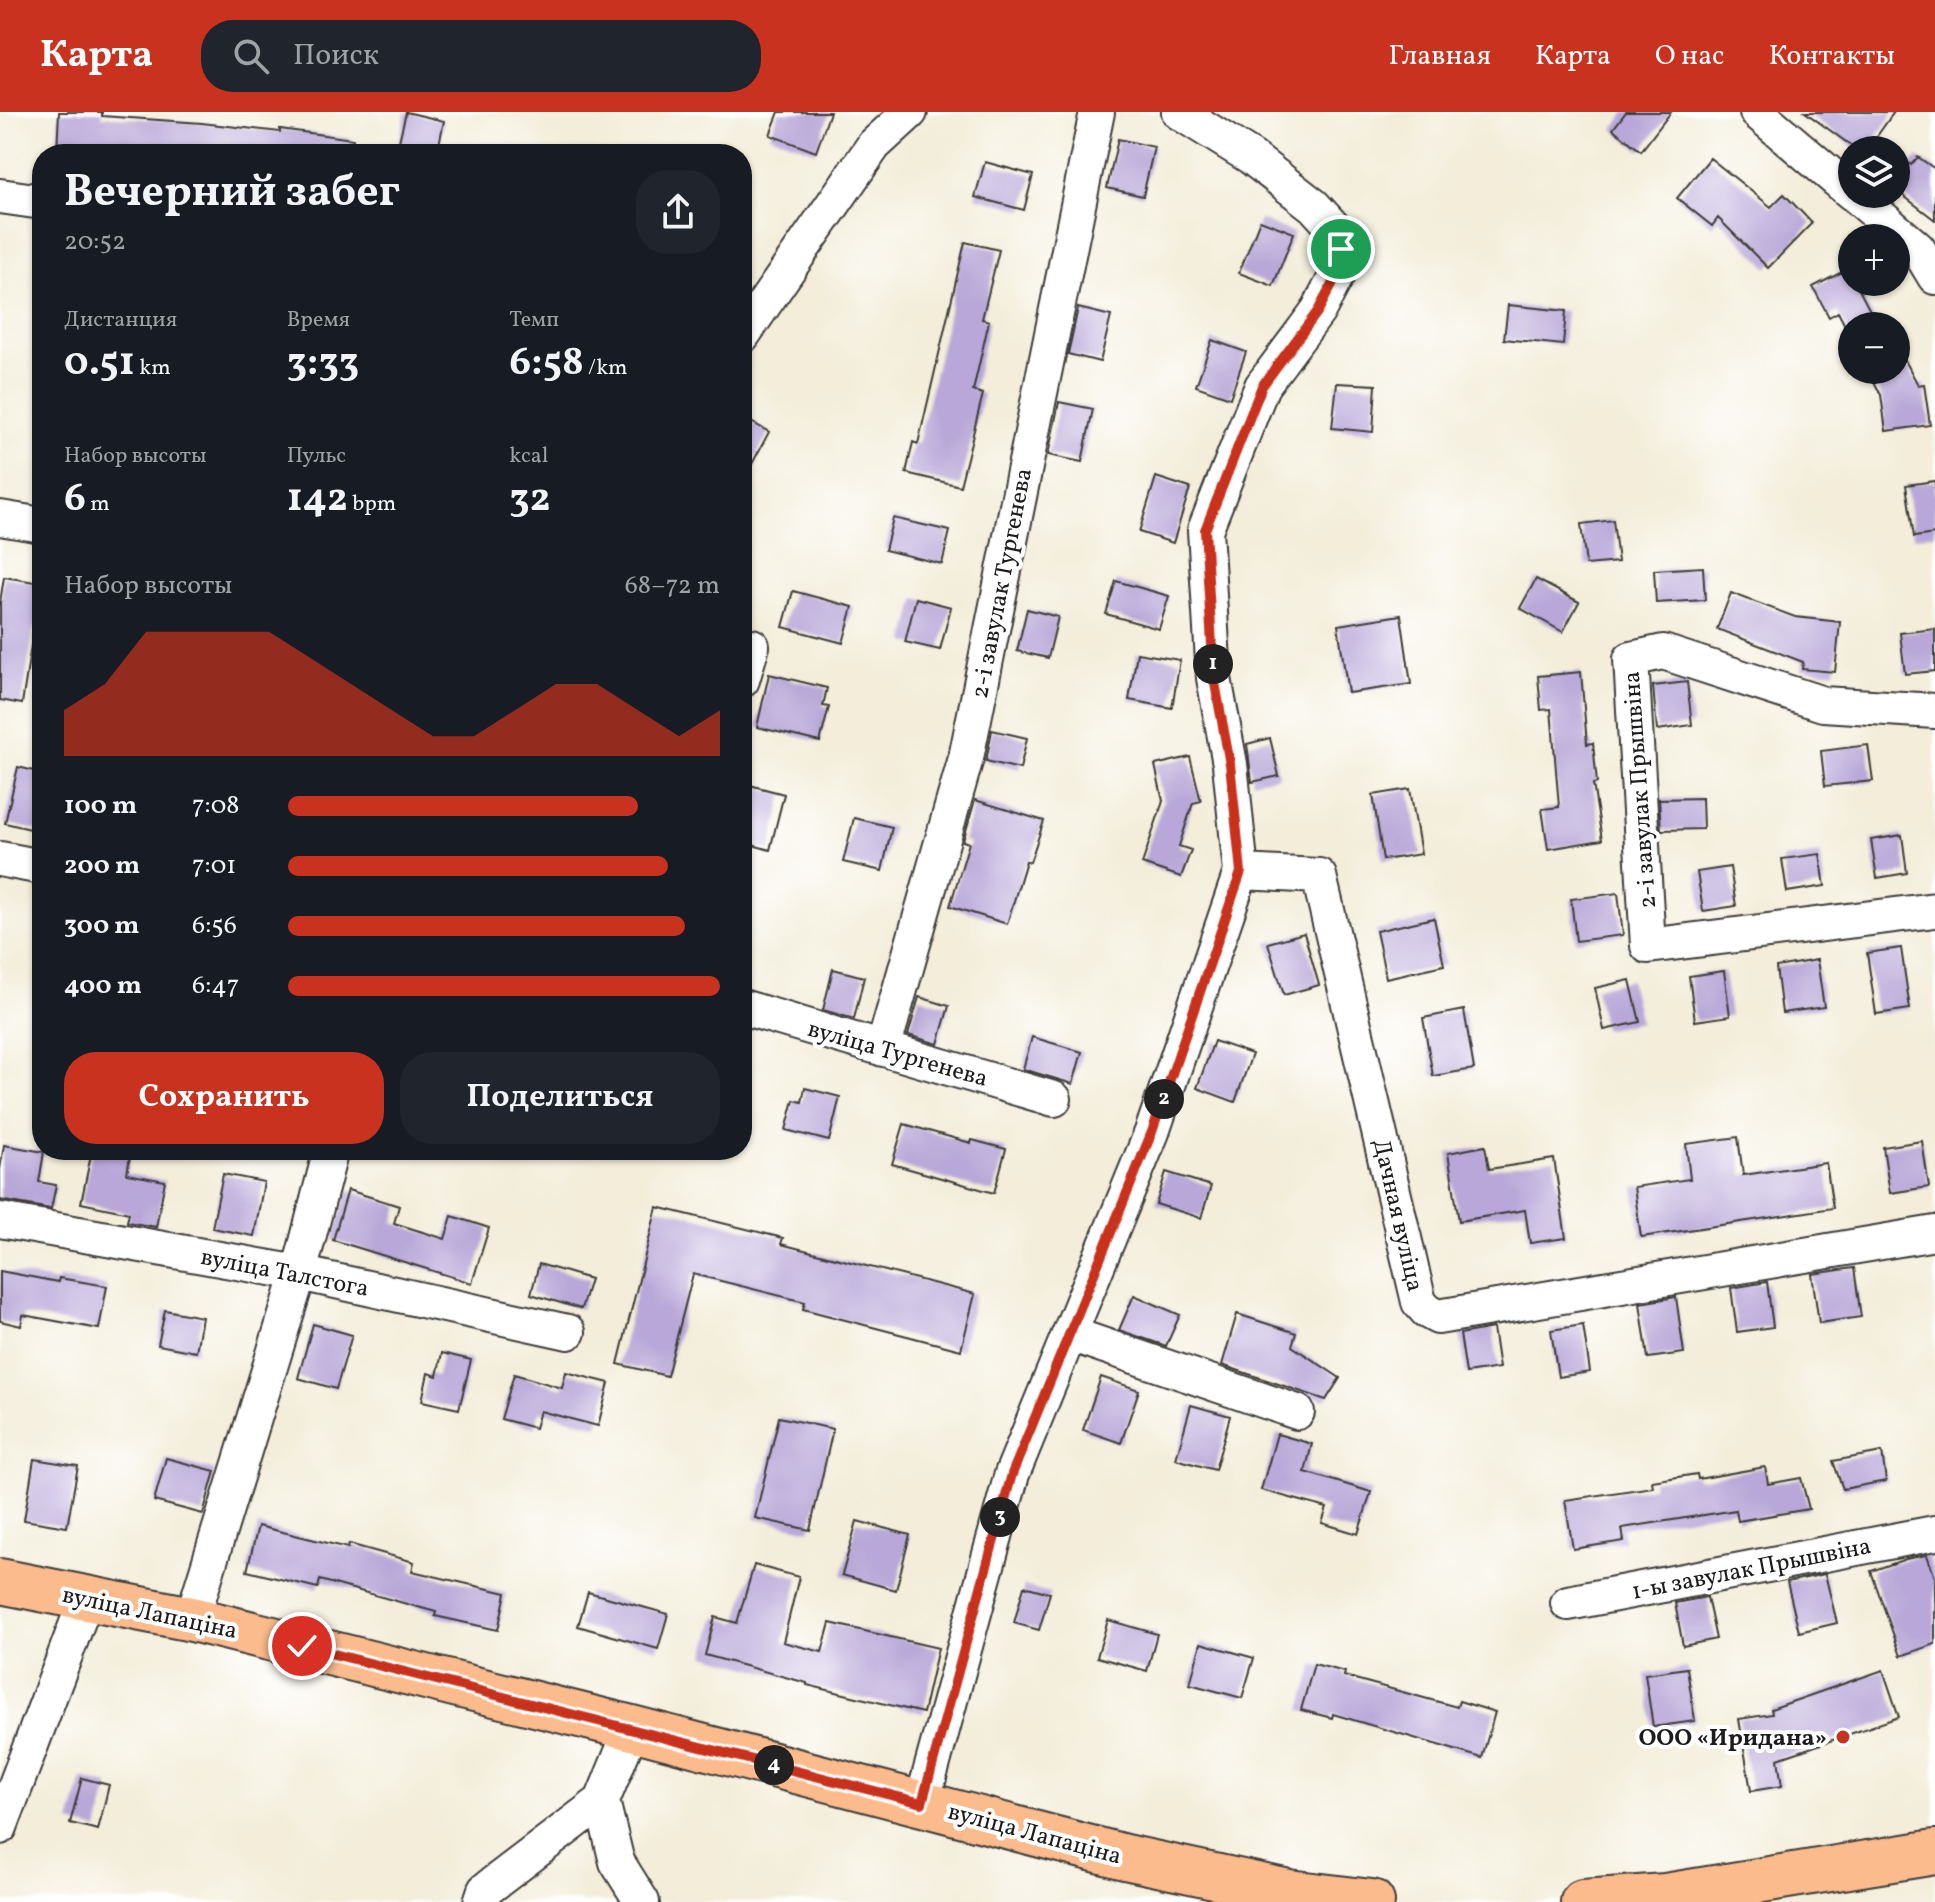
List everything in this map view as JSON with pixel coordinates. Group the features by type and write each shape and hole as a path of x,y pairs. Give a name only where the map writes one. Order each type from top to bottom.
{"main road":[{"name":"вуліца Лапаціна","path":"0,1581 192,1619 632,1728 1125,1857 1289,1892 1372,1902"},
{"path":"1583,1902 1665,1896 1935,1852"}],"street":[{"path":"752,312 874,128 910,112"},
{"name":"2-і завулак Тургенева","path":"883,1049 966,758 1097,112"},
{"path":"922,1803 1012,1474 1152,1132 1241,872 1230,764 1214,678 1205,530 1262,386 1318,311 1338,273 1341,249 1334,228 1314,206 1251,157 1179,112"},
{"path":"1757,112 1838,180"},
{"path":"0,196 32,201"},
{"path":"1870,208 1918,249 1935,277"},
{"path":"0,518 32,523"},
{"name":"2-і завулак Прышвіна","path":"1935,711 1823,704 1663,652 1631,659 1648,946 1935,910"},
{"path":"0,859 32,865"},
{"name":"Дачная вуліца","path":"1241,872 1319,876 1419,1302 1438,1317 1935,1233"},
{"name":"вуліца Тургенева","path":"752,1010 1054,1099"},
{"path":"192,1619 299,1273 328,1160"},
{"name":"вуліца Талстога","path":"0,1220 299,1273 568,1332"},
{"path":"1070,1334 1297,1412"},
{"name":"1-ы завулак Прышвіна","path":"1568,1603 1935,1533"},
{"path":"0,1827 87,1597"},
{"path":"481,1902 485,1890 602,1801 632,1728"},
{"path":"602,1801 617,1862 642,1902"}],"building":[{"path":"59,112 102,112 102,116 280,132 280,129 353,139 353,144 57,144"},
{"path":"406,112 444,121 439,144 398,144"},
{"path":"779,112 830,112 816,152 770,135"},
{"path":"1626,112 1671,112 1641,151 1613,129"},
{"path":"1805,112 1894,112 1877,136 1838,136"},
{"path":"1118,139 1154,147 1143,196 1107,188"},
{"path":"1918,157 1935,169 1935,220 1910,201 1910,164"},
{"path":"1710,158 1771,207 1784,194 1812,223 1768,268 1718,218 1712,226 1677,198"},
{"path":"985,162 1033,175 1024,210 975,197"},
{"path":"1260,220 1294,233 1273,286 1239,273"},
{"path":"965,242 999,250 982,319 989,321 973,391 983,394 960,486 906,473 913,442 918,444"},
{"path":"1838,274 1838,296 1862,296 1871,312 1838,312 1829,317 1813,287"},
{"path":"1508,305 1566,311 1563,345 1504,339"},
{"path":"1078,308 1111,316 1100,362 1068,354"},
{"path":"1212,340 1246,352 1230,398 1196,386"},
{"path":"1910,370 1918,385 1924,384 1930,425 1886,431 1881,395 1875,384 1910,384"},
{"path":"1337,383 1376,385 1373,432 1332,428"},
{"path":"1059,402 1093,409 1082,462 1048,455"},
{"path":"752,423 769,432 752,464"},
{"path":"1156,477 1190,488 1173,543 1139,532"},
{"path":"1935,481 1935,534 1914,537 1906,485"},
{"path":"893,518 950,531 942,564 885,550"},
{"path":"1613,520 1618,562 1586,565 1581,524"},
{"path":"1703,567 1705,600 1656,603 1654,570"},
{"path":"4,577 32,581 32,639 22,704 0,700 0,602"},
{"path":"1536,579 1579,602 1563,632 1520,608"},
{"path":"1116,581 1169,596 1159,629 1106,614"},
{"path":"793,591 853,607 843,643 783,627"},
{"path":"1731,593 1795,617 1840,622 1835,672 1802,669 1803,662 1717,629"},
{"path":"916,598 951,607 940,650 905,642"},
{"path":"1027,609 1058,617 1048,658 1017,651"},
{"path":"1401,615 1411,684 1348,693 1338,625"},
{"path":"1935,629 1935,671 1905,674 1900,633"},
{"path":"1137,653 1180,660 1172,708 1129,700"},
{"path":"1581,672 1587,744 1593,743 1597,783 1593,784 1602,840 1548,849 1542,809 1559,807 1551,709 1541,710 1538,676"},
{"path":"769,674 827,688 823,706 829,707 820,742 757,727"},
{"path":"1687,682 1692,725 1657,730 1653,686"},
{"path":"992,730 1027,738 1020,769 986,761"},
{"path":"1270,738 1279,776 1252,782 1247,744"},
{"path":"1868,745 1873,781 1825,786 1821,751"},
{"path":"1190,757 1201,801 1193,803 1179,846 1191,850 1181,877 1142,864 1163,801 1155,765"},
{"path":"18,767 32,770 32,829 5,823"},
{"path":"752,786 784,794 770,850 752,845"},
{"path":"1410,789 1421,854 1383,860 1373,795"},
{"path":"1702,798 1703,829 1661,830 1659,799"},
{"path":"975,800 1044,821 1030,862 1026,861 1007,924 950,906 969,843 963,841"},
{"path":"854,818 892,827 882,871 843,862"},
{"path":"1902,835 1907,873 1877,878 1871,840"},
{"path":"1820,854 1825,886 1787,892 1782,859"},
{"path":"1730,867 1736,906 1703,911 1697,872"},
{"path":"1618,893 1623,935 1576,941 1571,899"},
{"path":"1434,918 1444,965 1386,978 1376,931"},
{"path":"1304,933 1319,985 1284,995 1268,943"},
{"path":"1901,948 1910,1009 1876,1014 1867,953"},
{"path":"1817,960 1824,1007 1782,1013 1776,967"},
{"path":"833,969 864,977 854,1019 823,1010"},
{"path":"1724,971 1730,1016 1695,1021 1689,976"},
{"path":"1630,980 1640,1022 1604,1030 1595,988"},
{"path":"919,997 949,1006 938,1044 908,1035"},
{"path":"1464,1010 1474,1069 1433,1076 1423,1018"},
{"path":"1032,1037 1082,1052 1073,1084 1023,1069"},
{"path":"1214,1041 1252,1054 1235,1102 1197,1088"},
{"path":"805,1088 840,1097 829,1141 786,1130 794,1100 802,1102"},
{"path":"904,1124 971,1143 972,1140 1006,1149 994,1193 892,1164"},
{"path":"1738,1137 1743,1175 1826,1163 1833,1208 1641,1237 1634,1187 1690,1179 1686,1144"},
{"path":"1922,1141 1929,1187 1890,1193 1883,1147"},
{"path":"4,1145 32,1150 32,1160 43,1160 39,1182 56,1185 51,1209 0,1200"},
{"path":"1485,1146 1489,1169 1554,1159 1566,1238 1530,1243 1525,1210 1459,1221 1448,1153"},
{"path":"90,1160 129,1160 127,1174 165,1181 156,1227 127,1222 129,1213 81,1203"},
{"path":"1166,1172 1211,1186 1201,1218 1156,1204"},
{"path":"223,1174 264,1182 254,1236 212,1228"},
{"path":"348,1190 399,1206 394,1223 445,1239 452,1216 489,1228 472,1283 333,1240"},
{"path":"657,1207 783,1238 781,1244 975,1294 961,1350 803,1309 805,1302 693,1274 667,1376 618,1364"},
{"path":"539,1264 590,1279 581,1309 531,1294"},
{"path":"1854,1268 1861,1317 1819,1323 1812,1274"},
{"path":"0,1271 58,1282 59,1278 107,1286 99,1329 23,1315 21,1326 0,1321"},
{"path":"1767,1282 1773,1327 1737,1332 1731,1288"},
{"path":"1134,1295 1180,1315 1166,1346 1119,1330"},
{"path":"1676,1297 1684,1353 1648,1358 1640,1303"},
{"path":"165,1310 202,1317 196,1352 158,1345"},
{"path":"1237,1314 1296,1333 1292,1346 1340,1378 1326,1400 1222,1365"},
{"path":"313,1324 352,1335 336,1389 298,1378"},
{"path":"1583,1325 1590,1372 1558,1377 1551,1330"},
{"path":"1493,1328 1499,1368 1466,1373 1460,1334"},
{"path":"442,1353 471,1360 459,1409 422,1401 428,1373 437,1376"},
{"path":"566,1372 609,1383 598,1426 540,1411 535,1428 501,1419 514,1374 562,1388"},
{"path":"1101,1377 1139,1390 1121,1443 1083,1430"},
{"path":"1191,1405 1230,1416 1215,1470 1176,1459"},
{"path":"779,1417 833,1429 810,1530 755,1518"},
{"path":"1277,1434 1312,1444 1305,1472 1371,1492 1358,1534 1322,1523 1327,1508 1261,1490"},
{"path":"1882,1452 1886,1481 1843,1489 1833,1461"},
{"path":"166,1458 215,1471 203,1514 154,1501"},
{"path":"34,1459 78,1466 67,1527 24,1520"},
{"path":"1765,1467 1768,1484 1801,1478 1809,1509 1738,1521 1736,1510 1622,1528 1624,1541 1573,1549 1565,1500 1653,1487 1652,1481 1697,1474 1698,1479"},
{"path":"857,1521 910,1535 896,1590 842,1575"},
{"path":"258,1526 348,1548 349,1544 414,1562 412,1571 506,1593 498,1630 435,1616 436,1612 320,1580 318,1588 247,1571"},
{"path":"1927,1555 1935,1578 1935,1644 1901,1656 1871,1571"},
{"path":"754,1565 799,1577 783,1642 822,1652 830,1623 938,1648 923,1713 807,1685 705,1655 715,1617 737,1623"},
{"path":"1825,1574 1837,1623 1799,1632 1787,1582"},
{"path":"1024,1586 1050,1593 1039,1630 1014,1623"},
{"path":"588,1592 668,1614 658,1649 578,1626"},
{"path":"1707,1597 1716,1639 1683,1646 1675,1603"},
{"path":"1108,1620 1157,1634 1147,1671 1097,1657"},
{"path":"1201,1643 1254,1658 1242,1698 1190,1684"},
{"path":"1314,1664 1345,1672 1344,1676 1457,1707 1459,1701 1495,1712 1482,1758 1333,1714 1332,1718 1301,1710"},
{"path":"1687,1668 1695,1721 1653,1727 1645,1674"},
{"path":"1883,1670 1899,1717 1778,1759 1782,1786 1751,1791 1739,1719 1772,1714 1771,1709"},
{"path":"82,1778 109,1785 98,1830 70,1823"}],"place":[{"name":"ООО «Иридана»","path":"1843,1737"}],"route":[{"path":"302,1646 922,1803 1012,1474 1152,1132 1241,872 1230,764 1214,678 1205,530 1262,386 1318,311 1338,273 1341,249"}]}
